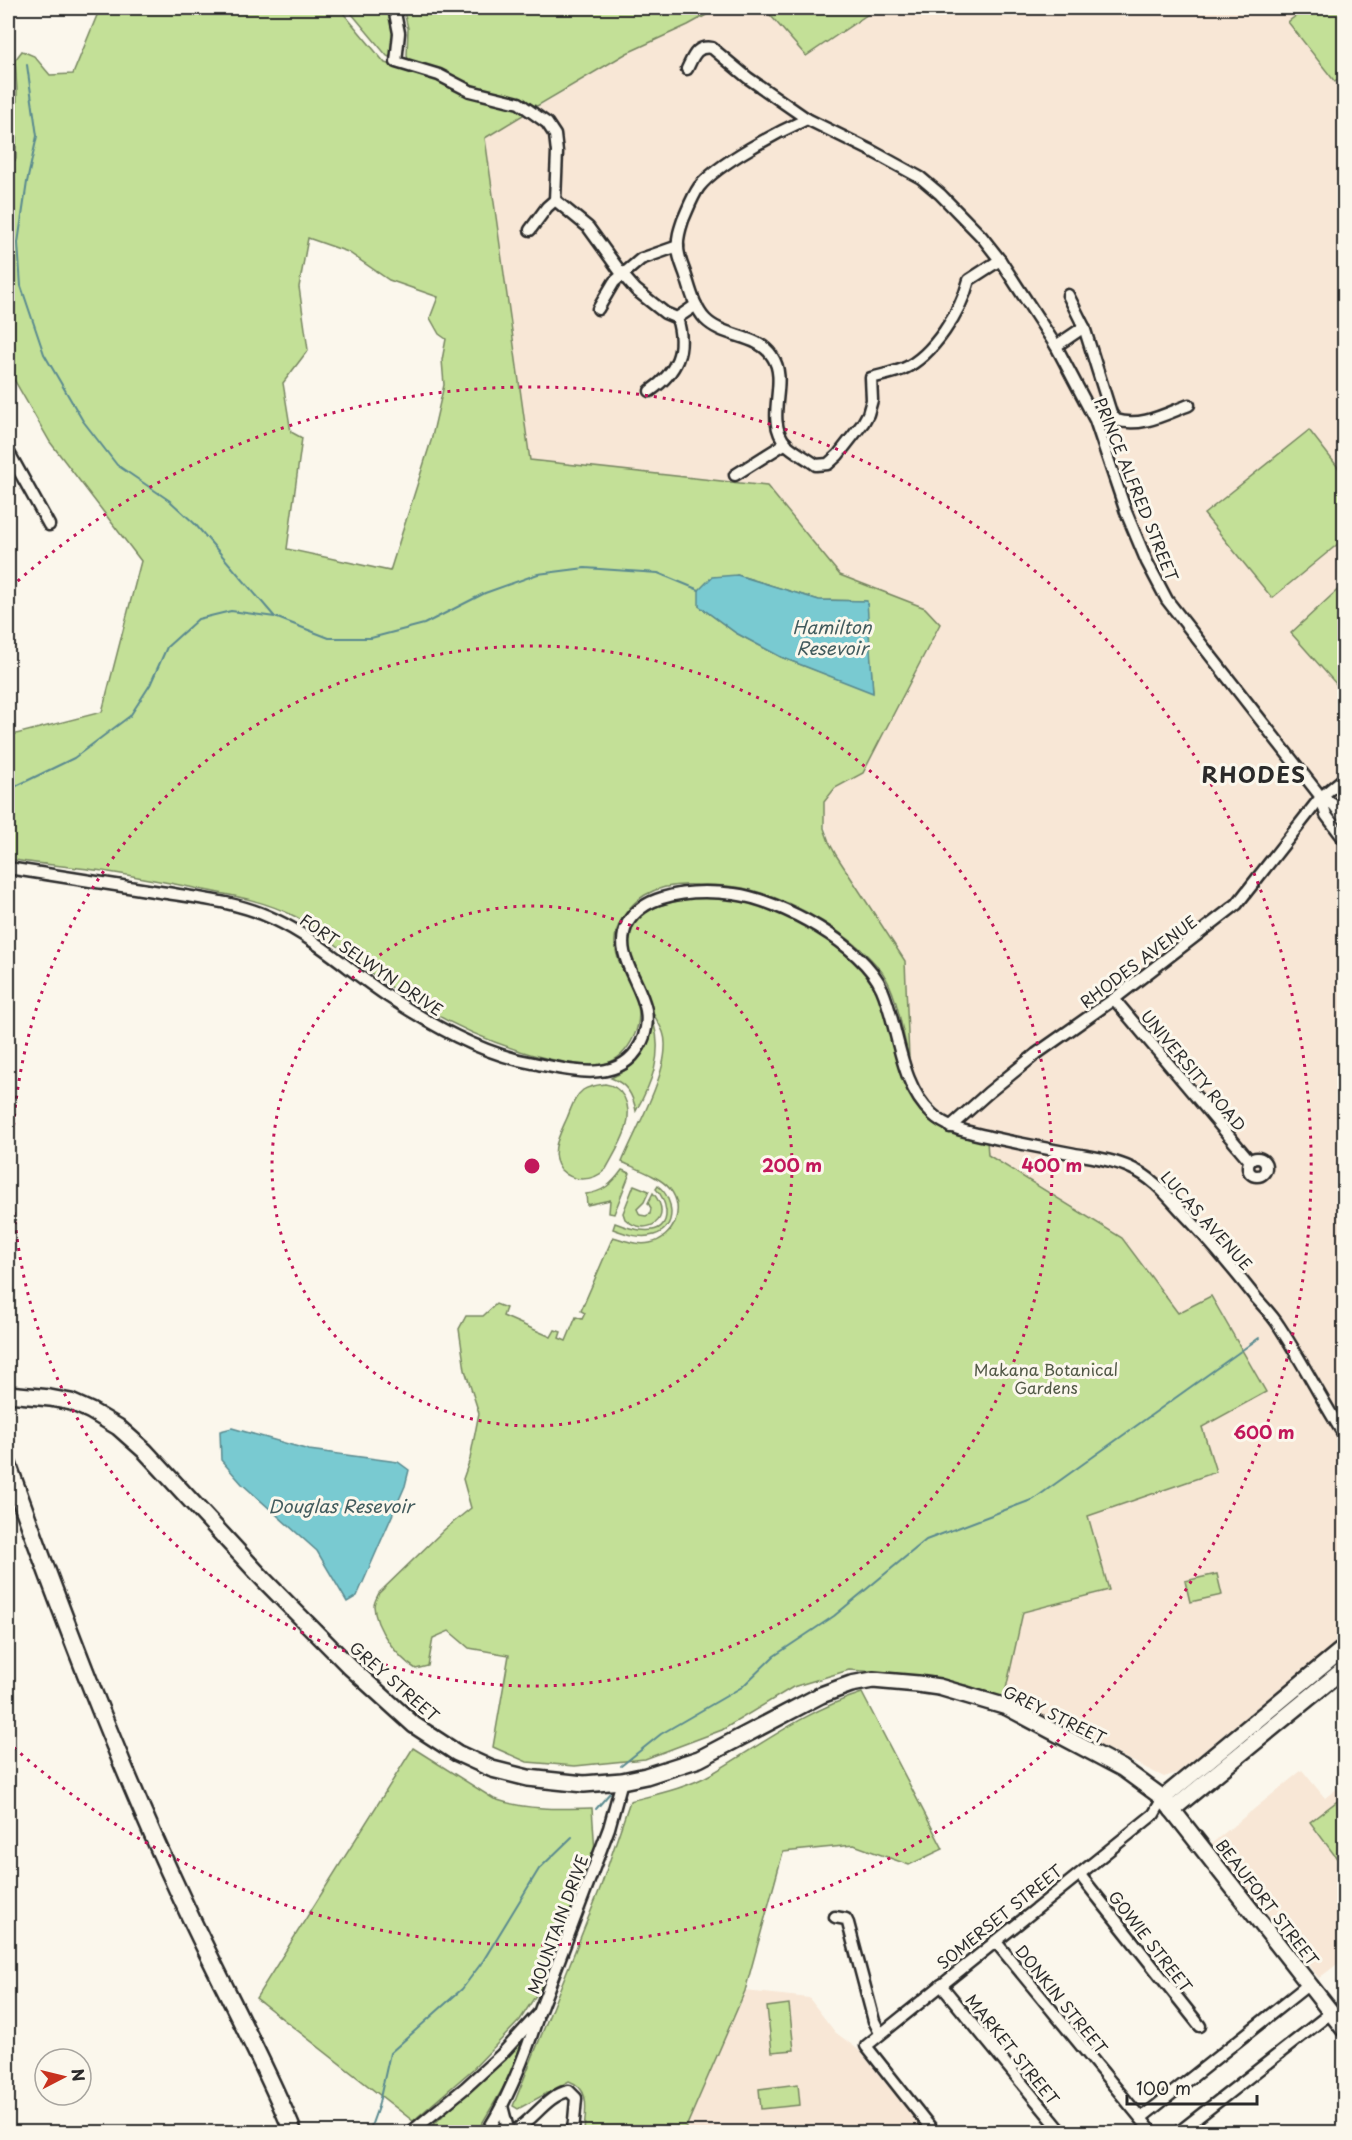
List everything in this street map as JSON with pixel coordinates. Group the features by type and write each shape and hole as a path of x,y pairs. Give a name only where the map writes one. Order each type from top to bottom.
{"highway":[{"path":"8,1465 98,1706 182,1901 269,2074 293,2133"}],"main road":[{"name":"GREY STREET","path":"8,1394 71,1402 118,1427 145,1451 350,1667 414,1725 457,1753 492,1768 528,1779 584,1784 622,1781 668,1771 699,1759 821,1695 851,1684 873,1680 939,1687 1007,1707 1122,1768 1168,1804"},
{"name":"SOMERSET STREET","path":"1168,1804 1223,1748 1344,1648"},
{"name":"SOMERSET STREET","path":"1168,1804 1233,1761 1344,1669"},
{"path":"1299,1686 1307,1700"},
{"path":"1223,1748 1233,1761"},
{"name":"BEAUFORT STREET","path":"1168,1804 1344,2029"}],"street":[{"path":"394,8 399,33 396,62 439,75 470,91 519,103 547,123 555,135 558,152 555,200 530,230"},
{"name":"PRINCE ALFRED STREET","path":"687,69 694,53 705,46 712,48 757,85 807,119 921,178 974,228 1000,260 1056,346 1095,420 1126,512 1147,562 1167,600 1321,796 1334,806 1344,819"},
{"path":"807,119 784,130 713,173 699,188 688,206 679,232 678,246 696,305 704,318 715,327 755,342 772,356 778,377 775,417 778,430 786,443 816,465 828,464 838,455 868,414 873,400 872,378 904,368 925,355 952,317 966,293 969,280 1000,260"},
{"path":"555,200 588,227 607,250 622,274 650,302 677,318 681,330 679,356 666,379 650,391"},
{"path":"598,309 614,282 641,259 678,246"},
{"path":"1068,295 1084,327 1111,413 1116,420 1131,424 1141,423 1189,405"},
{"path":"677,318 696,305"},
{"path":"1056,346 1084,327"},
{"path":"735,475 786,443"},
{"path":"8,451 49,525"},
{"name":"RHODES AVENUE","path":"950,1127 1036,1054 1114,999 1237,904 1321,796 1344,778"},
{"name":"PRINCE ALFRED STREET","path":"1321,796 1326,815 1344,839"},
{"name":"FORT SELWYN DRIVE","path":"8,868 214,901 262,913 310,939 387,995 442,1028 484,1048 518,1060 574,1070 603,1072 626,1062 635,1053 645,1034 646,1009 623,953 625,929 632,917 644,906 662,898 689,893 732,893 748,896 799,917 830,935 868,965 880,984 890,1008 903,1060"},
{"name":"UNIVERSITY ROAD","path":"1114,999 1250,1161"},
{"name":"LUCAS AVENUE","path":"903,1060 915,1092 932,1114 950,1127 1110,1161 1131,1167 1147,1177 1214,1245 1276,1321 1344,1435"},
{"name":"MOUNTAIN DRIVE","path":"411,2133 501,2055 539,2013 609,1828 622,1781"},
{"name":"SOMERSET STREET","path":"934,2133 866,2046 1168,1804"},
{"name":"GOWIE STREET","path":"1080,1875 1200,2026"},
{"path":"835,1917 846,1919 848,1923 874,2022 880,2033"},
{"name":"DONKIN STREET","path":"995,1941 1152,2133"},
{"path":"1141,2118 1309,1984"},
{"name":"MARKET STREET","path":"941,1985 1062,2133"},
{"path":"1179,2133 1332,2012"},
{"path":"487,2133 502,2106 526,2052 539,2013"},
{"path":"502,2106 508,2129 514,2131 553,2100 569,2091 576,2098 573,2133"}],"shaded area":[{"path":"719,8 764,8 807,55 877,8 1090,8 1127,18 1138,8 1344,8 1344,1636 1177,1773 1164,1777 1004,1698 1023,1612 1109,1590 1088,1516 1216,1473 1202,1427 1265,1391 1212,1296 1178,1313 1122,1238 988,1155 987,1130 959,1125 948,1119 928,1099 912,1072 909,1058 905,961 836,855 829,842 823,815 824,802 835,788 925,608 840,575 766,486 530,461 485,138 627,53"},
{"path":"1302,1770 1325,1798 1344,1783 1344,1959 1319,1978 1211,1844"},
{"path":"745,1991 809,1998 835,2032 860,2051 925,2132 684,2132"}],"green space":[{"path":"100,8 339,8 385,63 443,82 465,95 519,107 528,112 485,138 530,460 767,486 840,575 925,608 940,624 863,773 835,788 824,802 824,828 829,842 905,961 909,1058 892,991 882,972 870,958 840,933 805,911 768,895 744,888 717,885 670,886 645,895 628,910 617,930 615,945 620,964 637,1000 639,1016 637,1026 628,1047 621,1055 605,1064 586,1065 564,1062 514,1049 444,1019 399,993 307,923 263,903 137,877 8,859 8,736 102,712 141,561 50,442 8,369 8,169 16,159 15,60 22,51 34,56 50,75 73,74","holes":["308,238 348,252 389,280 438,297 430,318 439,334 446,339 442,360 444,385 431,441 390,571 287,549 302,438 291,432 283,383 308,350 299,287","737,575 819,600 866,601 873,692 781,657 736,633 699,606"]},
{"path":"347,8 389,8 396,39 393,59 387,56"},
{"path":"403,8 719,8 627,53 537,106 480,88 443,72 410,64 407,56 408,28"},
{"path":"764,8 877,8 806,56"},
{"path":"1306,8 1344,8 1344,74 1335,82 1288,22"},
{"path":"1309,430 1344,475 1344,539 1272,598 1204,514"},
{"path":"1344,584 1344,678 1337,685 1291,633"},
{"name":"Makana Botanical Gardens","path":"701,897 734,898 765,907 796,921 855,958 873,979 927,1116 955,1134 987,1141 988,1155 1122,1238 1178,1313 1211,1296 1266,1392 1202,1427 1216,1472 1088,1516 1109,1590 1023,1612 1004,1698 966,1685 891,1673 849,1670 793,1687 722,1730 645,1759 575,1766 527,1762 493,1747 509,1655 469,1648 449,1631 433,1638 428,1666 416,1669 402,1658 383,1633 375,1615 374,1604 379,1593 445,1529 471,1508 463,1479 470,1459 479,1413 465,1370 459,1329 466,1316 483,1316 496,1304 506,1308 503,1316 551,1337 555,1330 561,1332 559,1338 566,1341 576,1317 582,1319 585,1313 581,1311 613,1237 636,1243 650,1243 666,1235 675,1222 677,1205 670,1189 654,1177 622,1162 655,1089 664,1060 665,1047 663,1033 633,963 629,938 632,926 639,917 650,910 675,901"},
{"path":"654,1024 657,1047 654,1069 647,1090 636,1111 628,1091 621,1083 611,1078 629,1068 640,1057 648,1043"},
{"path":"605,1084 616,1088 624,1097 628,1115 624,1134 606,1169 595,1177 573,1178 563,1172 557,1164 556,1144 573,1103 580,1093 596,1085"},
{"path":"622,1170 630,1173 614,1214 609,1213 610,1200 587,1205 586,1194 607,1186"},
{"path":"634,1185 649,1191 644,1202 637,1209 640,1215 650,1214 651,1208 648,1203 653,1193 659,1203 660,1218 649,1226 641,1227 625,1219 623,1213"},
{"path":"658,1186 668,1198 671,1212 670,1220 662,1231 654,1235 638,1236 613,1229 615,1223 638,1230 655,1230 661,1226 665,1220 666,1211 663,1199 656,1189"},
{"path":"1217,1574 1222,1595 1190,1602 1185,1581"},
{"path":"862,1693 943,1849 909,1865 854,1845 783,1852 745,1991 684,2132 584,2132 586,2102 584,2095 576,2085 569,2081 518,2109 513,2106 601,1886 630,1801 693,1783 804,1718"},
{"path":"413,1748 494,1799 531,1807 592,1808 595,1852 545,1981 520,2020 473,2069 413,2121 256,1998"},
{"path":"1344,1796 1344,1868 1310,1822"},
{"path":"789,2004 794,2050 772,2052 767,2007"},
{"path":"529,2032 512,2073 477,2132 426,2132"},
{"path":"798,2084 800,2105 761,2109 759,2089"}],"water":[{"name":"Hamilton Resevoir","path":"737,575 819,600 867,601 873,693 781,657 736,633 699,606 699,590 712,577"},
{"name":"Douglas Resevoir","path":"232,1428 309,1450 398,1462 409,1470 405,1486 357,1596 347,1602 317,1551 242,1484 221,1460 220,1431"}],"waterway":[{"path":"27,65 37,136 27,182 18,243 21,286 44,354 83,421 117,465 170,501 195,524 274,616"},
{"path":"8,790 74,758 130,716 150,685 167,647 198,619 231,611 275,617 329,638 371,638 424,624 485,593 538,574 585,568 658,573 699,590"},
{"path":"621,1766 661,1734 742,1687 774,1656 834,1616 926,1540 1034,1499 1259,1338"},
{"path":"596,1809 610,1793"},
{"path":"369,2132 378,2107 390,2053 462,1989 483,1961 539,1869 572,1837"}],"district":[{"name":"RHODES","path":"1254,773"}]}
